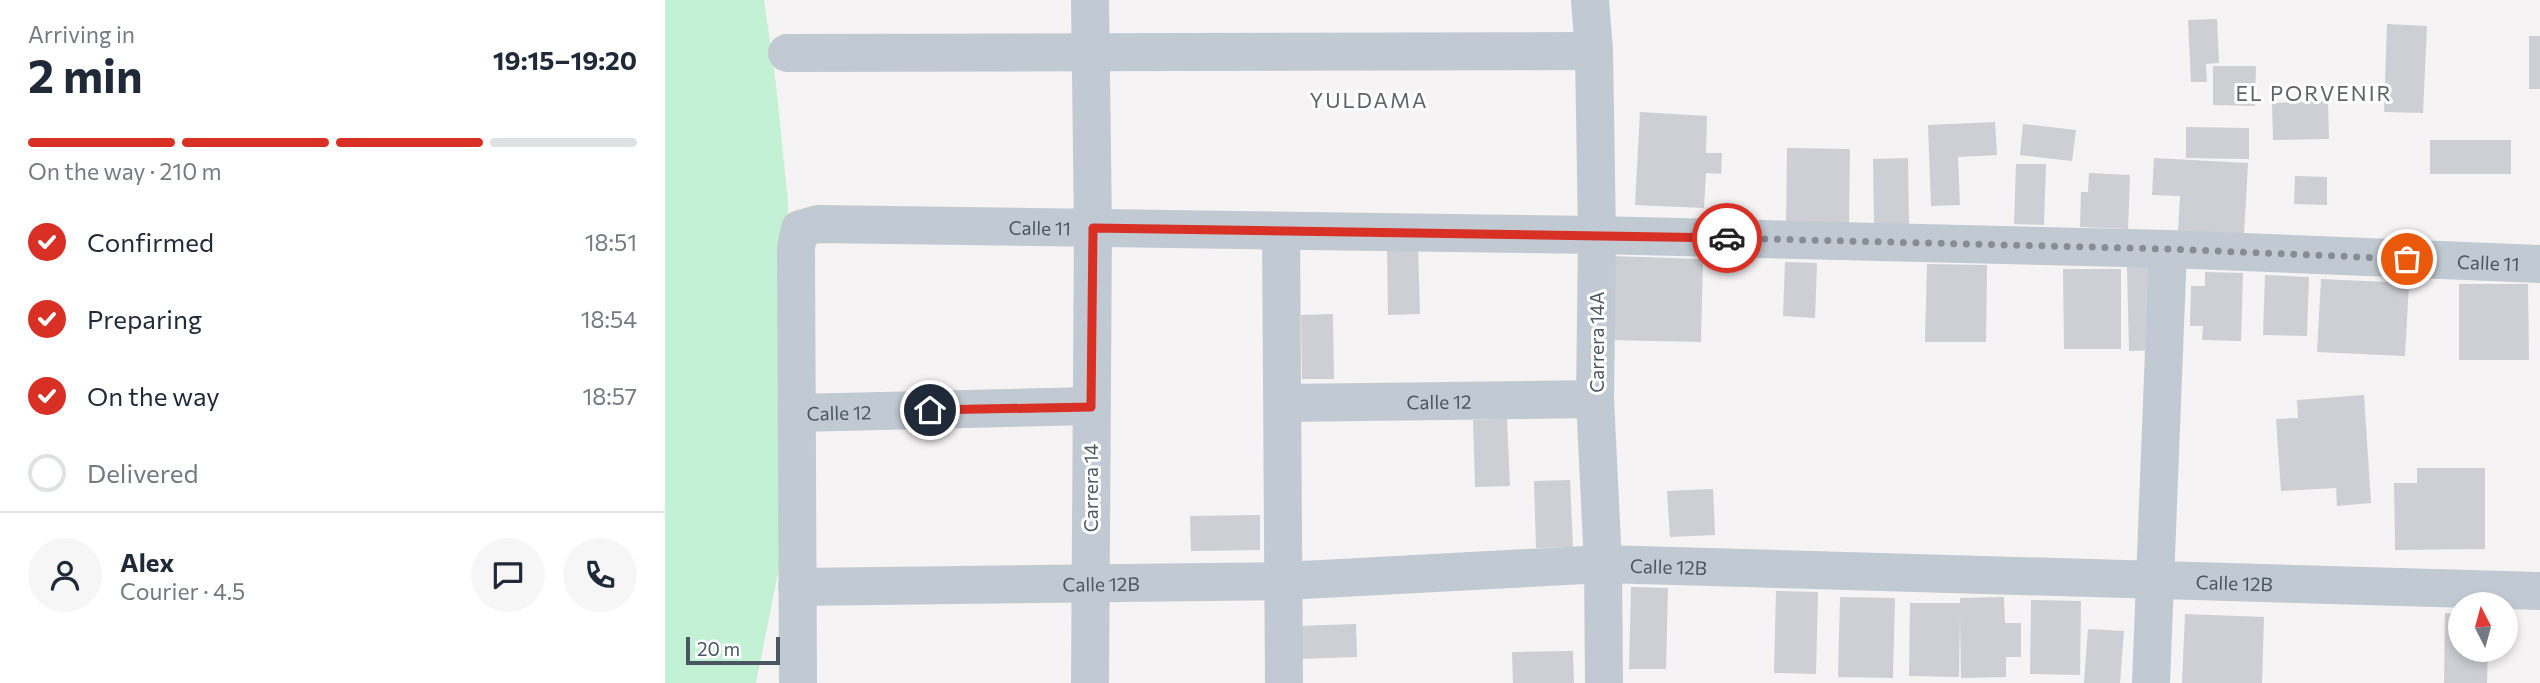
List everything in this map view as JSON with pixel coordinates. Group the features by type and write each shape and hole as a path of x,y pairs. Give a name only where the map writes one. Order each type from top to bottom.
{"street":[{"name":"Carrera 14","path":"1090,0 1093,228 1090,683"},
{"name":"Carrera 14A","path":"1590,0 1594,51 1597,235 1595,399 1603,564 1604,683"},
{"path":"787,53 1594,51"},
{"name":"Calle 11","path":"797,413 796,247 800,229 818,224 1597,235 2168,249 2540,264"},
{"path":"1281,230 1284,683"},
{"path":"2151,683 2168,249"},
{"name":"Calle 12","path":"1283,403 1595,399"},
{"name":"Calle 12","path":"797,413 1091,407"},
{"path":"797,413 798,683"},
{"name":"Calle 12B","path":"797,587 1285,581 1603,564 2540,591"}],"green space":[{"path":"665,0 764,0 776,84 788,202 785,538 756,683 665,683"}],"building":[{"path":"2217,19 2219,63 2206,64 2207,82 2191,82 2188,20"},
{"path":"2387,24 2427,26 2423,113 2384,112"},
{"path":"2529,36 2540,36 2540,89 2529,89"},
{"path":"2213,66 2256,66 2255,106 2213,105"},
{"path":"2328,101 2329,139 2273,140 2272,103"},
{"path":"1640,112 1707,116 1706,153 1722,153 1721,174 1706,173 1704,208 1635,205"},
{"path":"1995,122 1997,155 1958,157 1960,205 1931,206 1928,125"},
{"path":"2023,124 2076,130 2072,161 2020,155"},
{"path":"2186,127 2249,128 2249,159 2186,158"},
{"path":"2430,140 2511,140 2511,174 2430,174"},
{"path":"1787,148 1850,149 1849,224 1786,224"},
{"path":"1908,158 1909,226 1874,226 1873,159"},
{"path":"2154,158 2248,163 2244,235 2178,231 2180,196 2152,195"},
{"path":"2016,164 2046,164 2044,225 2014,224"},
{"path":"2089,173 2130,175 2128,229 2080,227 2081,192 2088,192"},
{"path":"2295,176 2327,177 2327,205 2294,204"},
{"path":"1418,244 1420,314 1388,315 1387,245"},
{"path":"1610,256 1703,259 1701,342 1608,340"},
{"path":"1785,262 1817,263 1815,318 1783,316"},
{"path":"1927,264 1987,265 1986,342 1925,342"},
{"path":"2127,267 2160,267 2161,350 2129,351"},
{"path":"2063,269 2121,269 2121,349 2064,349"},
{"path":"2205,272 2243,273 2241,341 2202,340 2203,326 2190,326 2191,286 2205,286"},
{"path":"2265,275 2309,277 2307,336 2263,335"},
{"path":"2321,279 2409,283 2405,356 2317,352"},
{"path":"2459,284 2528,284 2529,360 2459,360"},
{"path":"1333,314 1334,379 1302,379 1301,315"},
{"path":"2364,395 2371,503 2337,506 2336,488 2281,491 2276,419 2298,418 2297,400"},
{"path":"1507,419 1510,486 1475,487 1473,420"},
{"path":"2417,468 2485,468 2485,549 2395,550 2394,483 2417,483"},
{"path":"1570,480 1573,547 1536,548 1534,481"},
{"path":"1713,489 1715,535 1670,537 1667,491"},
{"path":"1260,515 1260,550 1191,551 1190,516"},
{"path":"1631,587 1668,588 1666,669 1629,669"},
{"path":"1776,591 1818,592 1816,674 1774,673"},
{"path":"1840,597 1895,598 1893,678 1838,677"},
{"path":"2004,597 2005,623 2021,623 2021,657 2006,657 2006,677 1961,678 1960,617 1959,677 1909,676 1910,603 1960,603 1960,598"},
{"path":"2031,600 2081,601 2080,675 2030,674"},
{"path":"2445,613 2448,613 2448,662 2488,662 2487,683 2444,683"},
{"path":"2185,614 2264,617 2262,683 2182,683"},
{"path":"1356,624 1357,657 1299,659 1298,626"},
{"path":"2088,629 2124,631 2120,683 2084,683"},
{"path":"1573,651 1574,683 1513,683 1512,652"}],"way so far":[{"path":"1727,238 2168,249 2407,259"}],"district":[{"name":"EL PORVENIR","path":"2314,92"},
{"name":"YULDAMA","path":"1369,99"}],"route":[{"path":"930,410 1091,407 1093,228 1727,238"}]}
